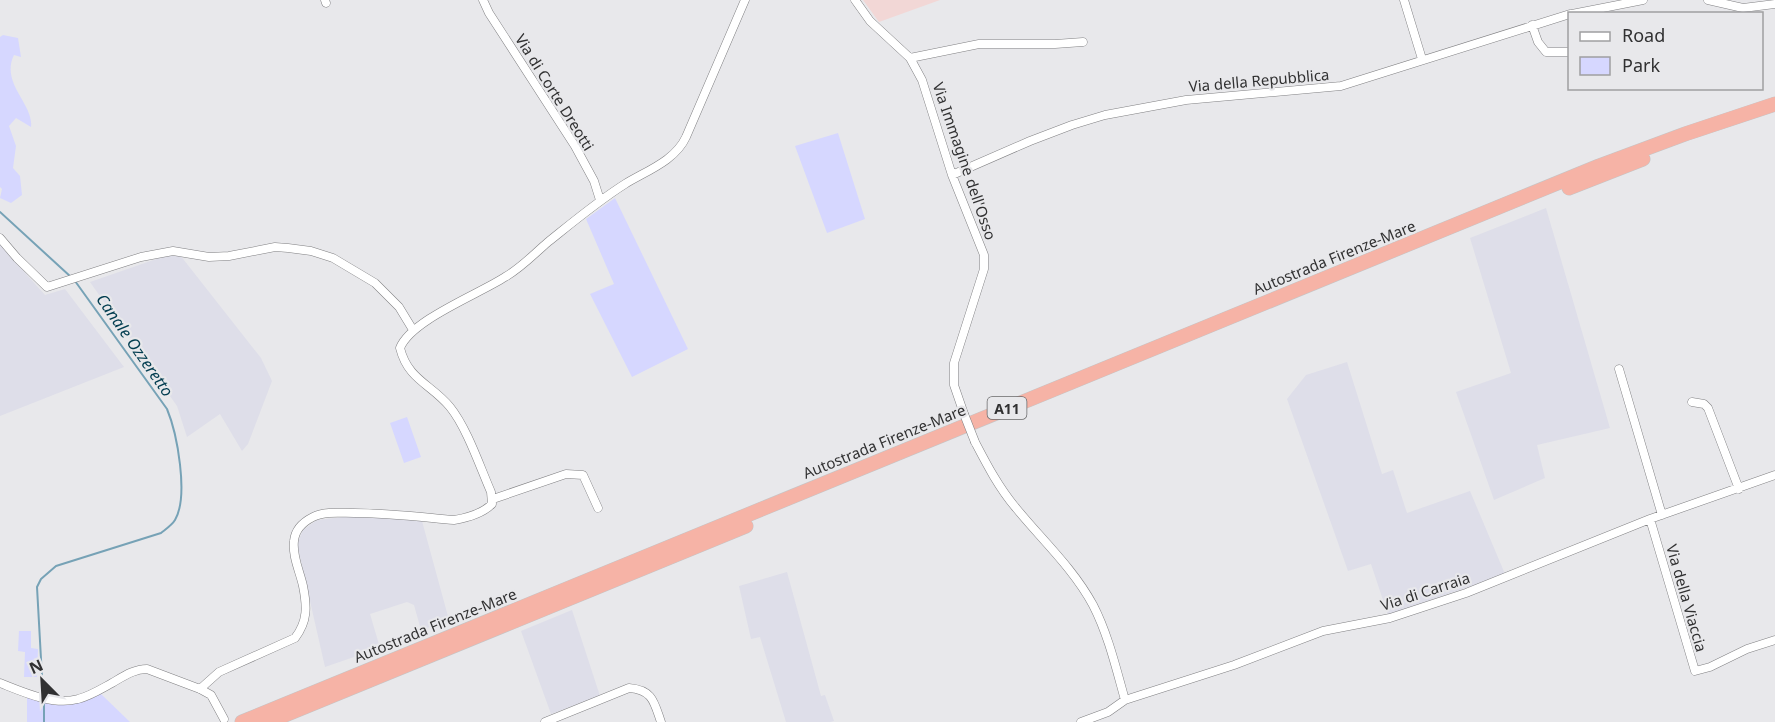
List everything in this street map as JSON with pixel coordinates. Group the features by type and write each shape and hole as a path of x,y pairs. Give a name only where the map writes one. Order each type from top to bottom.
{"highway":[{"name":"Autostrada Firenze-Mare","path":"242,722 1599,166 1775,104"},
{"name":"Autostrada Firenze-Mare","path":"268,722 1586,182 1673,148 1775,113"}],"street":[{"name":"Via di Corte Dreotti","path":"483,0 489,13 575,146 594,181 600,200"},
{"path":"493,499 458,419 442,399 412,375 402,358 400,348 402,341 413,330 507,277 600,200 679,150 745,0"},
{"name":"Via Immagine dell'Osso","path":"855,0 870,21 910,58 922,80 952,175 984,255 984,269 954,363 954,385 964,414 975,442 992,474 1014,506 1071,572 1093,605 1113,658 1125,700"},
{"path":"1404,0 1422,59"},
{"name":"Via della Repubblica","path":"1580,12 1643,0"},
{"path":"1708,0 1743,8 1775,4"},
{"name":"Via della Repubblica","path":"952,175 1072,124 1105,115 1186,100 1333,87 1568,15"},
{"path":"1532,25 1538,42 1546,52 1568,52"},
{"path":"910,58 999,42 1055,44 1083,42"},
{"path":"0,238 44,286 49,287 141,256 173,250 209,257 229,256 275,247 311,251 343,262 375,283 399,307 413,330"},
{"path":"1619,369 1662,515"},
{"path":"1692,402 1704,404 1708,408 1739,489"},
{"path":"200,689 219,672 295,638 302,629 306,620 306,601 294,542 301,526 315,516 333,513 389,513 462,519 488,507 493,499 566,474 583,475 598,508"},
{"name":"Via di Carraia","path":"1081,722 1107,712 1125,700 1234,665 1323,631 1390,618 1466,593 1650,519 1775,475"},
{"name":"Via della Viaccia","path":"1650,519 1695,671 1775,640"},
{"path":"0,683 51,700 63,701 78,699 138,669 147,669 211,695 224,719"},
{"path":"545,722 629,688 640,689 649,694 661,722"}],"shaded area":[{"path":"863,0 940,0 879,22"},
{"path":"1546,208 1610,428 1537,445 1545,478 1494,500 1456,392 1511,373 1470,238"},
{"path":"0,245 45,295 65,289 124,367 0,416"},
{"path":"180,255 261,358 272,381 248,444 242,451 220,414 187,437 177,406 90,282 165,256"},
{"path":"1347,362 1382,474 1393,470 1407,513 1470,491 1505,574 1388,615 1371,564 1348,571 1287,399 1306,375"},
{"path":"343,517 386,517 422,521 449,620 421,630 414,605 407,602 370,614 380,648 325,667 297,544 303,530 317,520"},
{"path":"787,572 821,696 825,695 834,721 786,722 760,637 751,639 739,586"},
{"path":"572,610 600,696 551,714 521,631"}],"green space":[{"path":"3,35 18,38 21,57 14,55 11,75 31,118 31,127 16,118 9,126 16,146 13,168 20,176 22,195 11,203 0,198 2,189 0,187 0,37"},
{"path":"838,133 865,219 827,233 795,146"},
{"path":"615,198 688,349 632,377 590,294 614,284 586,219"},
{"path":"407,417 421,457 404,463 390,423"},
{"path":"19,631 31,631 31,648 38,649 37,677 24,677 25,652 18,651"},
{"path":"101,694 130,722 27,722 27,697 47,702 73,704"}],"waterway":[{"name":"Canale Ozzeretto","path":"0,212 71,277"},
{"name":"Canale Ozzeretto","path":"43,695 37,587 41,579 56,566 161,533 175,520 181,496 178,448 167,409 75,281"},
{"name":"Canale Ozzeretto","path":"44,701 44,722"}]}
